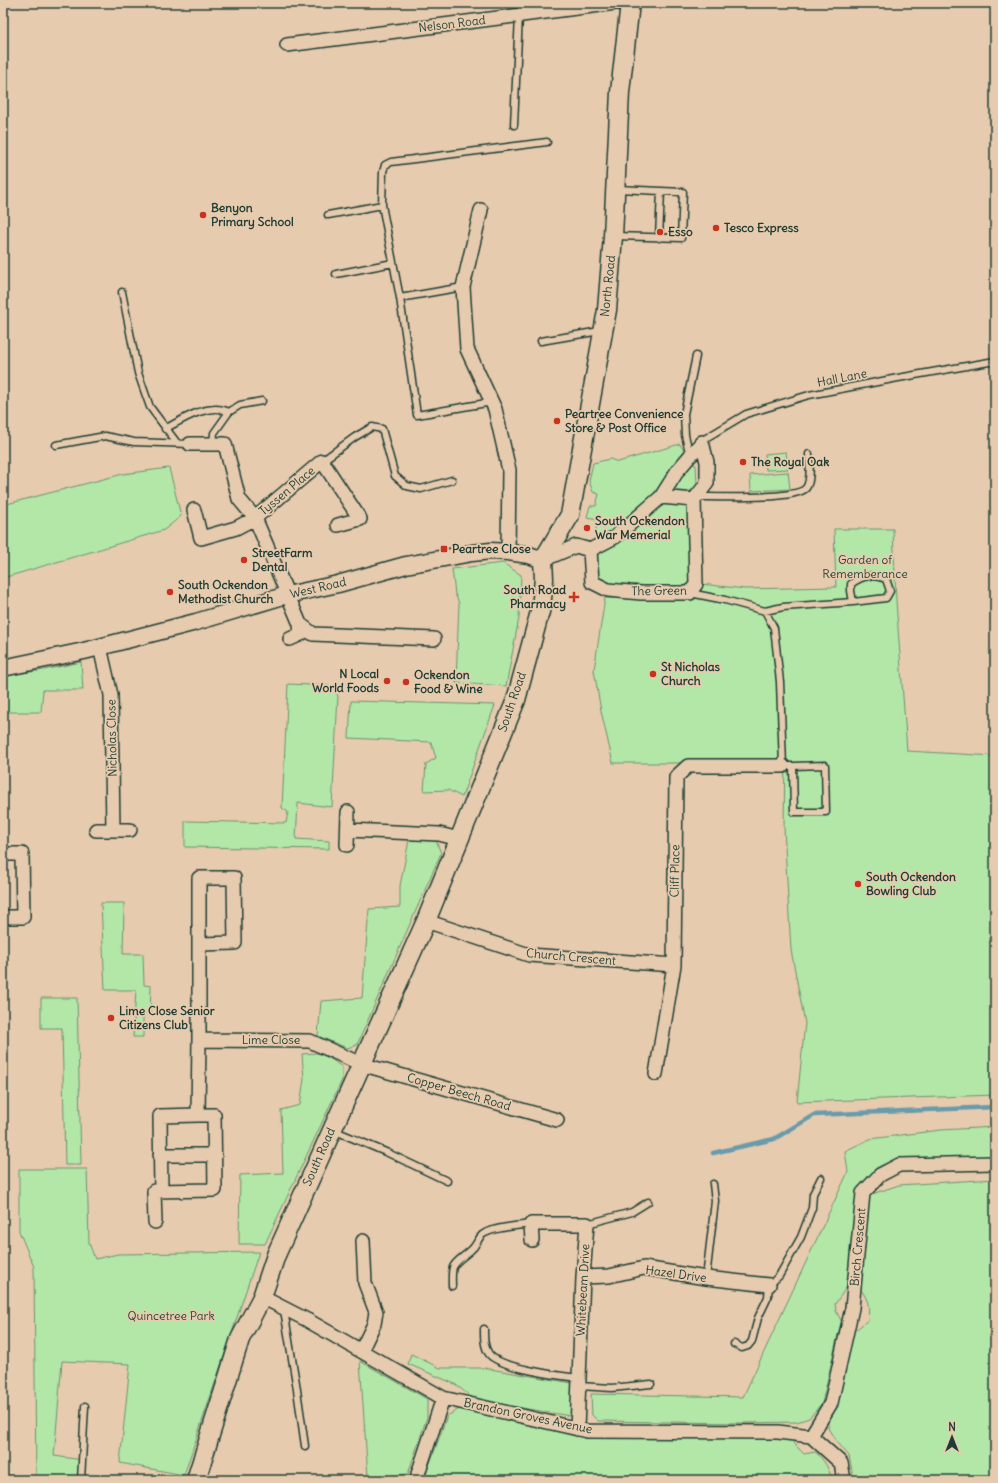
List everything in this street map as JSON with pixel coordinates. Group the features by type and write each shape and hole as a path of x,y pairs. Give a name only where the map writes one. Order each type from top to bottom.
{"main road":[{"name":"North Road","path":"543,560 570,516 607,310 613,236 614,189 620,92 630,3"},
{"name":"South Road","path":"196,1480 240,1339 262,1297 276,1255 426,920 516,700 541,608 544,579 543,560"}],"street":[{"name":"Nelson Road","path":"287,45 521,9 616,3"},
{"path":"481,210 463,287 467,349 495,409 509,470 508,552"},
{"path":"543,560 576,546 590,550 615,538 661,497 678,470 702,442"},
{"path":"661,497 695,498 707,483 707,462 702,442"},
{"name":"Tyssen Place","path":"190,444 225,444 239,499 255,518 300,624"},
{"name":"Tyssen Place","path":"194,510 201,538 236,528 255,518 322,461 360,519 338,525"},
{"name":"The Green","path":"590,550 592,582 608,590 641,593 690,593 696,584 695,498"},
{"name":"West Road","path":"4,663 100,647 196,622 287,595 338,584 406,565 472,553 508,552 529,555 543,560"},
{"path":"290,639 301,634 300,624"},
{"path":"300,624 313,634 434,639"},
{"name":"Nicholas Close","path":"100,647 112,694 113,830"},
{"name":"Cliff Place","path":"656,1074 674,965 676,777 688,766 788,766"},
{"path":"347,845 348,812"},
{"path":"96,830 130,830"},
{"path":"348,830 439,834 459,839"},
{"path":"3,854 22,854 23,917 3,917"},
{"path":"198,1115 200,944 199,878 234,878 235,943 200,944"},
{"name":"Church Crescent","path":"426,920 529,955 674,965"},
{"name":"Lime Close","path":"199,1040 310,1041 361,1064"},
{"name":"Copper Beech Road","path":"361,1064 557,1120"},
{"path":"155,1222 154,1191 161,1191 215,1190 214,1115 160,1116 161,1191"},
{"path":"160,1155 214,1155"},
{"name":"Birch Crescent","path":"811,1436 831,1403 852,1308 863,1193 880,1175 899,1165 995,1163"},
{"path":"532,1240 531,1224 587,1224"},
{"name":"Whitebeam Drive","path":"577,1429 583,1277 587,1224"},
{"path":"361,1351 374,1324 376,1312 366,1283 363,1241"},
{"name":"Hazel Drive","path":"583,1277 609,1276 644,1268 706,1278 769,1285"},
{"name":"Brandon Groves Avenue","path":"262,1297 307,1320 443,1398 587,1431 778,1432 811,1436"},
{"path":"418,1480 418,1474 443,1398"},
{"path":"811,1436 841,1463 844,1480"}],"lane":[{"path":"514,125 521,9"},
{"path":"492,402 417,415 400,298 382,205 383,172 385,165 391,162 547,142"},
{"path":"613,236 681,238 683,192 614,189"},
{"path":"658,238 661,191"},
{"path":"328,214 382,205"},
{"path":"336,274 393,263"},
{"path":"400,298 463,287"},
{"path":"122,292 138,372 150,407 176,443"},
{"path":"541,340 603,331"},
{"path":"690,456 685,435 684,414 696,356"},
{"name":"Hall Lane","path":"702,442 706,438 746,414 809,395 995,361"},
{"path":"213,444 214,433 229,412 240,406 262,401"},
{"path":"165,429 193,414 209,410 223,409 229,412"},
{"path":"322,461 355,437 372,427 382,429 395,476 407,486 421,489 452,480"},
{"path":"56,445 105,436 134,442 190,444"},
{"path":"695,498 780,496 798,492 806,488 809,481 809,454"},
{"path":"690,593 725,600 765,611 783,607 853,602 886,598 890,591 886,579 867,575 859,578 852,584 851,591 853,602"},
{"path":"765,611 774,628 788,766 794,812 826,812 825,765 788,766"},
{"path":"331,1130 447,1181"},
{"path":"734,1344 742,1348 748,1346 752,1341 758,1318 768,1297 769,1285 778,1276 801,1237 812,1208 813,1194 821,1178"},
{"path":"706,1278 715,1201 713,1184"},
{"path":"587,1224 632,1212 648,1202"},
{"path":"452,1286 451,1270 453,1264 473,1248 477,1239 483,1234 495,1230 531,1224"},
{"path":"284,1308 305,1446"},
{"path":"484,1329 485,1345 489,1354 495,1359 509,1364 579,1382 612,1388 651,1384"},
{"path":"81,1480 85,1406"}],"green space":[{"path":"680,444 684,451 653,495 605,536 595,540 597,519 587,517 590,506 596,506 599,494 593,492 589,481 593,463 610,459 618,462"},
{"path":"786,452 788,469 766,470 765,454"},
{"path":"689,463 696,465 697,484 693,490 677,494 672,493 671,485"},
{"path":"169,468 181,516 164,530 3,578 3,505 123,474"},
{"path":"788,472 790,489 751,491 750,475"},
{"path":"673,501 685,501 690,510 692,581 687,587 613,587 596,579 594,558 635,528 658,505"},
{"name":"Garden of Rememberance","path":"834,529 893,529 896,601 907,751 995,756 995,1095 797,1102 805,1023 791,950 784,828 785,756 775,762 613,763 601,711 594,670 605,598 686,600 701,584 745,589 836,587"},
{"path":"503,563 521,575 519,618 506,686 456,683 459,603 455,594 452,569"},
{"path":"81,662 83,690 43,690 41,712 3,712 3,676 44,670"},
{"path":"288,684 332,686 338,696 332,807 298,803 296,839 329,841 329,849 185,847 185,821 286,823 288,812 282,808"},
{"path":"351,701 495,705 462,797 448,790 424,791 426,764 436,758 431,742 349,738"},
{"path":"409,840 436,841 441,853 357,1045 347,1048 318,1036 321,1001 362,998 369,909 400,907 400,886"},
{"path":"101,903 124,903 123,954 143,954 144,985 151,986 150,1013 143,1013 143,1037 133,1037 136,990 105,990"},
{"path":"41,998 77,998 81,1165 65,1165 62,1028 41,1028"},
{"path":"317,1053 328,1057 342,1067 342,1080 265,1244 239,1244 240,1175 283,1173 281,1110 300,1105 304,1079 302,1054"},
{"path":"995,1127 995,1157 908,1158 891,1161 876,1168 860,1193 858,1220 848,1285 835,1304 836,1311 842,1322 822,1403 809,1418 797,1422 742,1423 598,1421 592,1415 591,1394 743,1397 848,1172 845,1151 870,1139 941,1130"},
{"name":"Quincetree Park","path":"19,1169 87,1169 89,1243 95,1259 118,1254 259,1252 184,1475 120,1463 130,1364 62,1361 54,1456 83,1460 82,1480 36,1480 34,1267 19,1231"},
{"path":"995,1179 995,1480 854,1480 849,1456 828,1428 853,1332 868,1320 868,1302 859,1287 869,1195 899,1185"},
{"path":"411,1354 440,1368 484,1368 578,1384 576,1417 475,1400 455,1384 408,1364"},
{"path":"360,1361 427,1399 427,1417 408,1474 368,1477"},
{"path":"461,1408 588,1435 791,1438 804,1454 815,1452 821,1458 826,1464 832,1480 424,1480 447,1416"}],"waterway":[{"path":"713,1153 774,1139 814,1115 995,1107"}],"place":[{"name":"Benyon Primary School","path":"203,215"},
{"name":"Tesco Express","path":"716,228"},
{"name":"Esso","path":"660,232"},
{"name":"Peartree Convenience Store & Post Office","path":"557,421"},
{"name":"The Royal Oak","path":"743,462"},
{"name":"South Ockendon War Memerial","path":"587,528"},
{"name":"Peartree Close","path":"444,549"},
{"name":"StreetFarm Dental","path":"244,560"},
{"name":"South Ockendon Methodist Church","path":"170,592"},
{"name":"South Road Pharmacy","path":"574,597"},
{"name":"St Nicholas Church","path":"653,674"},
{"name":"N Local World Foods","path":"387,681"},
{"name":"Ockendon Food & Wine","path":"406,682"},
{"name":"South Ockendon Bowling Club","path":"858,884"},
{"name":"Lime Close Senior Citizens Club","path":"111,1018"}]}
